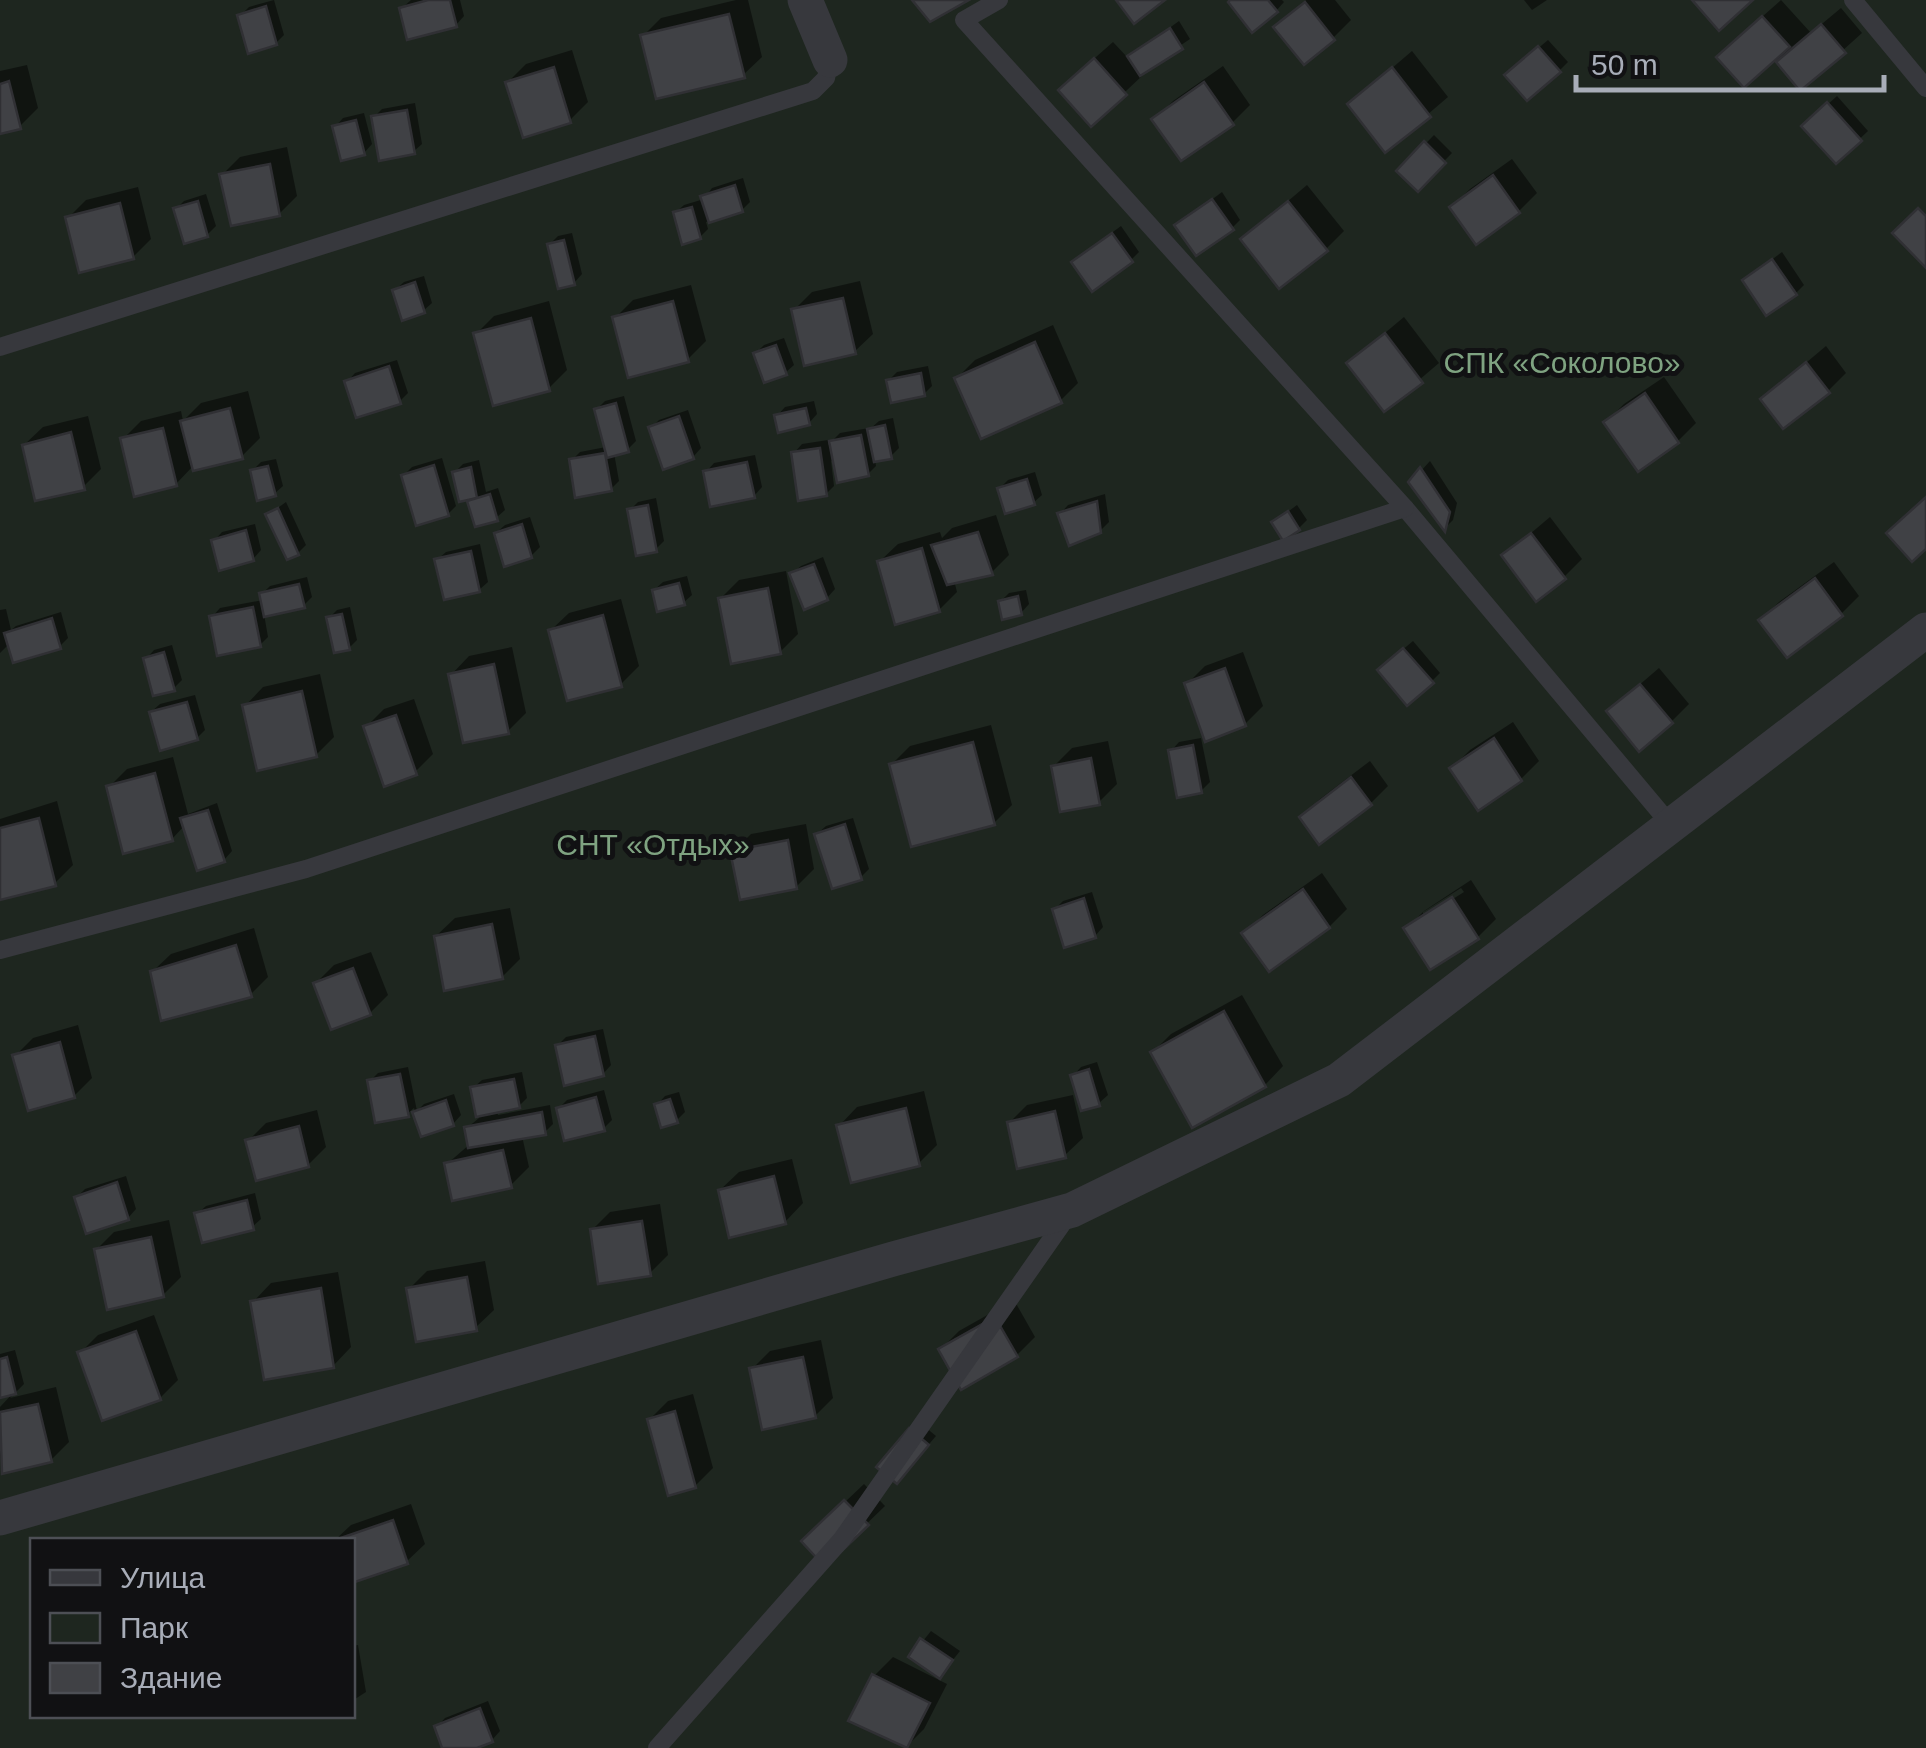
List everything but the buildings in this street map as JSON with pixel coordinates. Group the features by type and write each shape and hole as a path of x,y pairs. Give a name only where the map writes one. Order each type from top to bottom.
{"street":[{"path":"805,0 830,60"},
{"path":"0,1518 1072,1210 1340,1080 1926,630"}],"lane":[{"path":"998,0 964,20 1405,508 1670,824"},
{"path":"1853,0 1926,88"},
{"path":"0,346 813,91 826,78 830,60"},
{"path":"0,950 306,869 1405,508"},
{"path":"657,1748 842,1540 1072,1210"}],"green space":[{"name":"СНТ «Отдых»","path":"0,0 1926,0 1926,1748 0,1748"}],"park label":[{"name":"СПК «Соколово»","path":"1562,363"}]}
